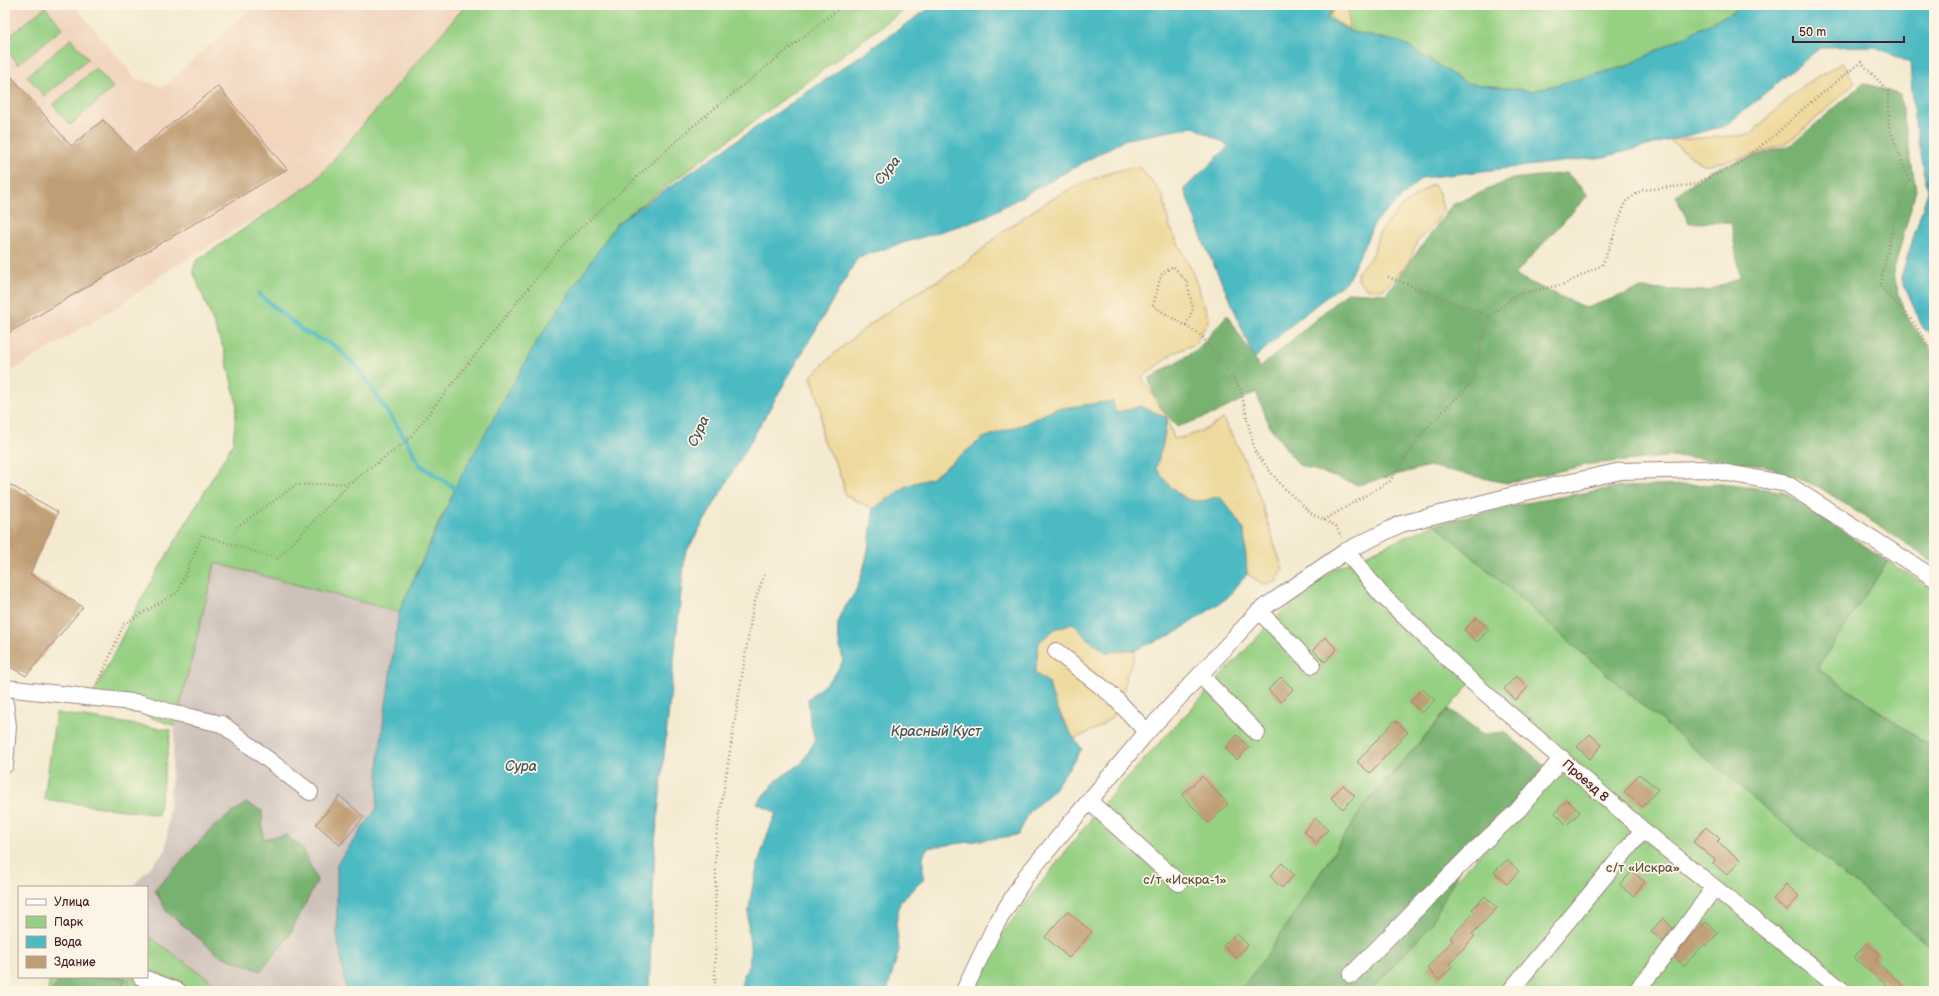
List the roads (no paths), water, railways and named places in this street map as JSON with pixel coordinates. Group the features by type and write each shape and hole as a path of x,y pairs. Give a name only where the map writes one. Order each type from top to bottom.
{"street":[{"path":"964,991 995,926 1026,876 1147,732 1259,611 1346,551 1401,524 1526,492 1621,471 1706,469 1787,484 1934,578"},
{"name":"Проезд 8","path":"1346,551 1380,593 1469,679 1562,758 1643,830 1714,888 1824,985 1843,991"},
{"path":"1259,611 1312,665"},
{"path":"1056,651 1112,695 1147,732"},
{"path":"1200,675 1257,733"},
{"path":"5,688 92,696 141,703 176,714 222,724 310,792"},
{"path":"5,703 8,726 6,756"},
{"path":"1352,975 1475,850 1518,810 1562,758"},
{"path":"1089,801 1179,883"},
{"path":"1510,991 1643,830"},
{"path":"1636,991 1656,967 1714,888"},
{"path":"135,980 178,991"}],"water":[{"name":"Сура","path":"934,5 1336,5 1326,18 1349,31 1403,43 1466,83 1533,91 1627,66 1746,5 1934,5 1934,337 1923,328 1901,277 1928,191 1914,118 1910,63 1874,46 1821,47 1725,126 1604,157 1422,178 1375,222 1348,280 1297,320 1254,359 1233,306 1205,246 1184,189 1229,146 1194,127 1126,139 981,219 858,257 685,554 655,843 649,991 346,991 337,933 337,864 377,808 379,754 399,612 461,476 539,338 617,223"},
{"name":"Красный Куст","path":"1113,401 1115,413 1141,406 1167,418 1163,443 1156,468 1164,479 1180,495 1187,499 1202,501 1219,496 1244,530 1247,574 1227,598 1175,633 1135,650 1106,652 1087,638 1072,623 1055,629 1039,642 1035,673 1049,683 1054,701 1062,718 1082,749 1051,793 1030,811 1018,835 927,848 923,857 923,880 900,901 896,923 899,950 887,991 742,991 741,987 743,978 750,960 748,923 751,896 766,838 776,813 757,803 777,780 802,763 815,741 810,721 808,699 833,677 843,661 838,634 838,623 840,614 856,590 863,570 870,540 873,509 908,485 932,478 983,438 1024,424 1055,409"}],"waterway":[{"path":"259,294 303,331 335,346 359,369 407,441 420,465 455,488"}],"park label":[{"name":"с/т «Искра»","path":"1643,867"},
{"name":"с/т «Искра-1»","path":"1185,879"}]}
